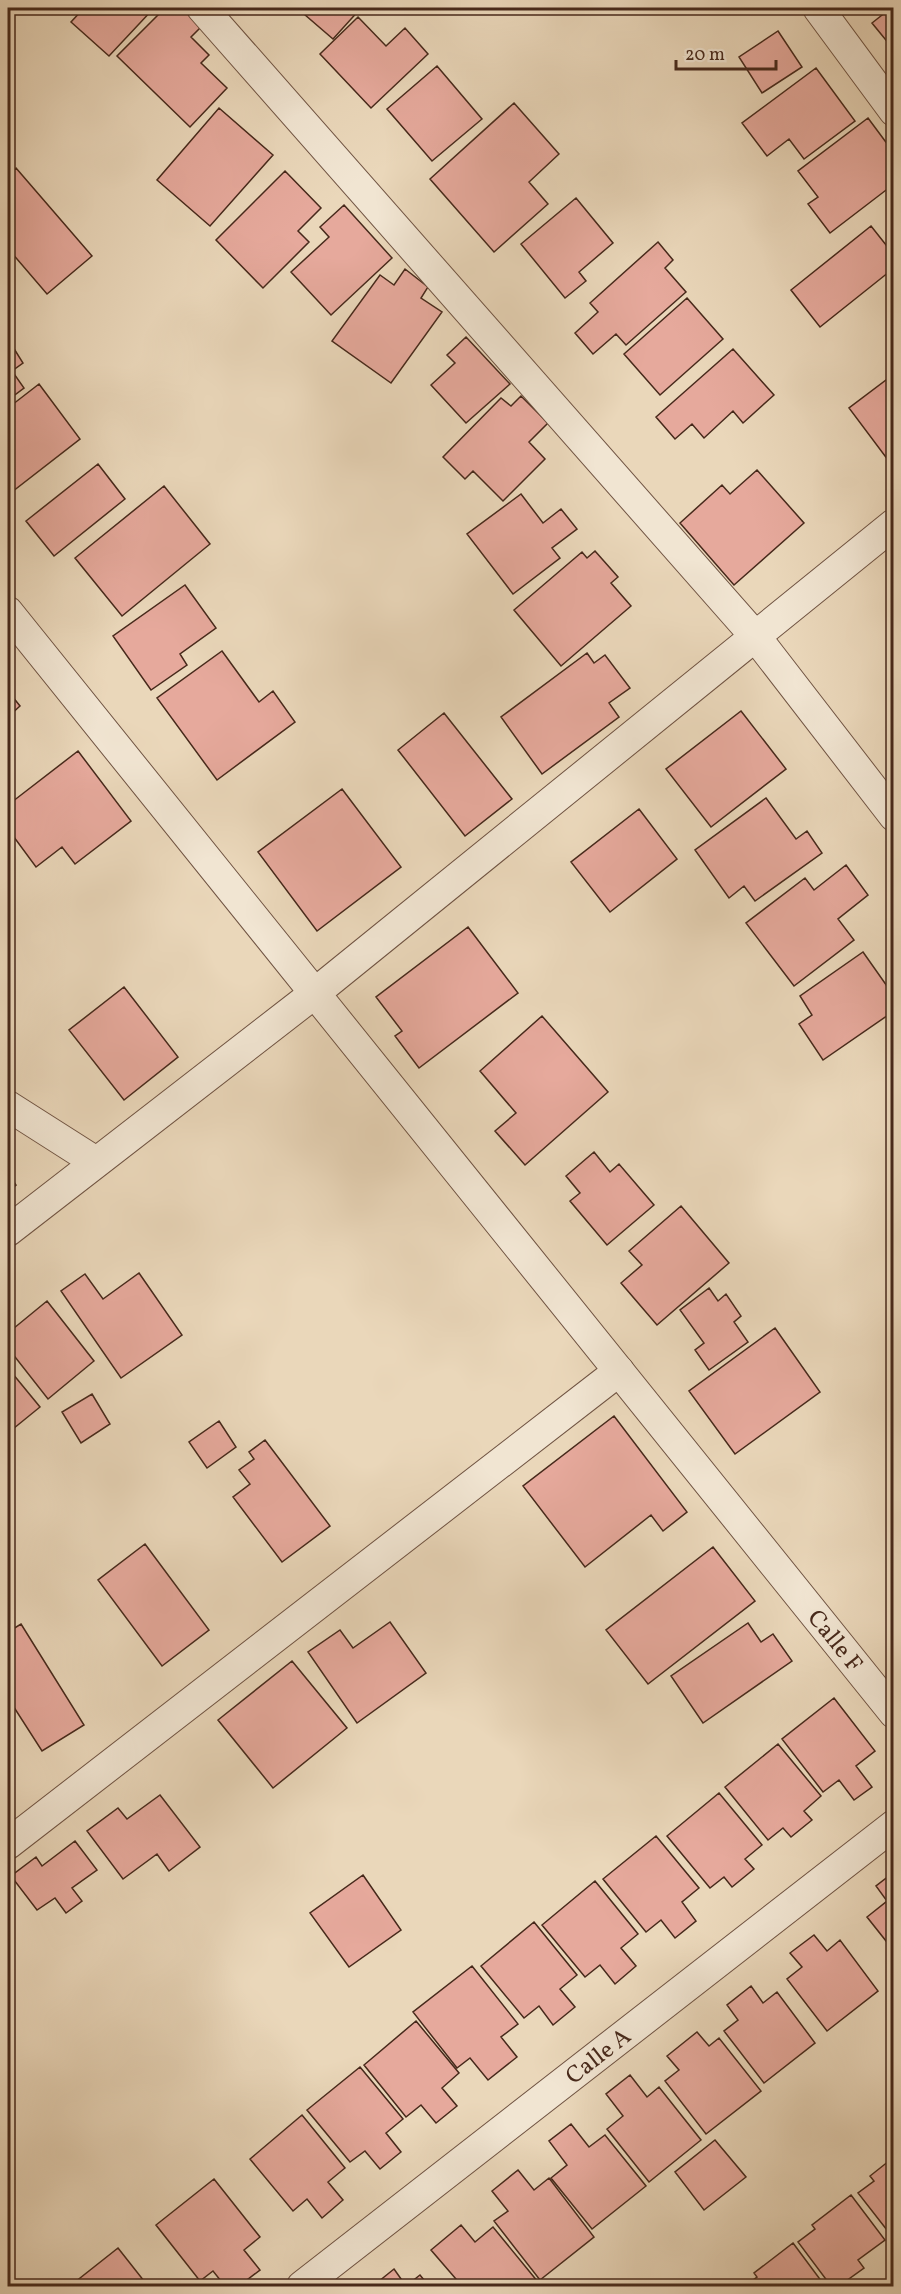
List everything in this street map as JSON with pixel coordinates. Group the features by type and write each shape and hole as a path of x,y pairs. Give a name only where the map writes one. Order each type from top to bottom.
{"street":[{"path":"202,8 755,636 894,816"},
{"path":"818,8 894,111"},
{"path":"8,1231 315,993 894,524"},
{"name":"Calle F","path":"8,612 894,1713"},
{"path":"8,1106 96,1162"},
{"path":"8,1844 619,1371"},
{"name":"Calle A","path":"302,2286 894,1825"}],"building":[{"path":"84,8 154,8 109,56 71,22"},
{"path":"165,8 183,8 202,26 191,37 209,55 201,63 227,88 190,127 117,56"},
{"path":"297,8 361,8 333,39"},
{"path":"894,8 894,50 872,23"},
{"path":"358,17 386,46 405,28 428,54 371,108 320,54"},
{"path":"778,31 802,67 762,93 739,57"},
{"path":"437,66 482,119 432,161 387,109"},
{"path":"816,68 855,121 804,159 789,139 767,156 742,123"},
{"path":"514,103 559,154 529,182 548,204 494,252 430,179"},
{"path":"219,108 273,155 210,226 157,180"},
{"path":"868,118 894,153 894,184 830,233 808,204 818,197 798,171"},
{"path":"16,168 92,256 47,294 11,252 8,255 8,176"},
{"path":"285,171 321,208 298,231 309,242 263,288 216,240"},
{"path":"576,198 613,243 579,272 586,281 565,298 521,244"},
{"path":"344,205 392,258 331,315 291,272 329,237 320,227"},
{"path":"871,226 894,255 894,268 820,327 791,290"},
{"path":"658,242 673,260 665,268 686,292 626,345 616,334 593,354 575,333 598,312 590,303"},
{"path":"405,269 428,287 421,298 442,312 391,383 332,341 380,275 394,285"},
{"path":"687,298 723,339 660,395 624,354"},
{"path":"466,337 510,384 466,423 431,385 455,363 447,355"},
{"path":"8,339 23,363 12,371 24,388 8,400"},
{"path":"733,349 774,395 743,423 733,411 704,438 692,424 675,439 656,417"},
{"path":"894,374 894,468 849,408"},
{"path":"39,384 80,439 8,495 8,408"},
{"path":"521,396 548,423 529,442 545,459 503,501 473,471 465,479 443,457 501,398 511,406"},
{"path":"98,464 125,499 54,556 26,521"},
{"path":"757,470 804,523 734,585 680,523 722,485 730,494"},
{"path":"164,486 210,544 122,616 75,558"},
{"path":"521,494 543,523 561,509 577,529 552,548 560,558 513,594 467,534"},
{"path":"595,551 618,577 611,583 631,606 561,666 514,610 582,552 587,558"},
{"path":"185,585 216,628 180,654 187,665 151,690 113,636"},
{"path":"222,651 259,702 273,691 295,722 217,780 157,698"},
{"path":"587,653 594,663 605,655 630,688 609,703 619,717 542,774 501,717"},
{"path":"8,691 20,706 8,717"},
{"path":"741,711 786,769 711,827 666,769"},
{"path":"444,713 512,799 465,836 398,750"},
{"path":"78,751 131,821 75,864 62,847 36,867 8,829 8,805"},
{"path":"342,789 401,867 317,931 258,852"},
{"path":"766,798 796,839 807,831 822,853 755,901 744,886 729,898 695,850"},
{"path":"639,809 677,859 610,912 571,862"},
{"path":"846,865 868,895 838,919 854,940 794,986 746,923 805,878 814,890"},
{"path":"468,927 518,993 419,1068 395,1036 402,1031 376,997"},
{"path":"863,952 894,996 894,1011 823,1060 799,1024 812,1015 800,996"},
{"path":"124,987 178,1057 124,1100 69,1030"},
{"path":"542,1016 608,1092 525,1165 495,1131 516,1113 480,1071"},
{"path":"594,1152 610,1172 619,1164 654,1205 607,1245 570,1201 580,1193 566,1176"},
{"path":"8,1173 16,1185 8,1192"},
{"path":"681,1206 729,1263 657,1325 621,1283 642,1265 629,1251"},
{"path":"139,1273 182,1335 121,1378 61,1291 85,1274 103,1299"},
{"path":"709,1288 718,1301 726,1294 741,1316 734,1322 748,1342 709,1370 695,1350 704,1343 680,1310"},
{"path":"47,1301 94,1361 48,1399 8,1348 8,1333"},
{"path":"775,1328 820,1392 735,1454 689,1391"},
{"path":"8,1368 40,1407 8,1433"},
{"path":"92,1394 110,1424 81,1443 62,1412"},
{"path":"614,1416 687,1512 663,1531 651,1515 585,1567 523,1486"},
{"path":"219,1421 236,1447 207,1468 189,1442"},
{"path":"265,1440 330,1526 282,1562 233,1497 250,1484 239,1470 254,1459 249,1452"},
{"path":"145,1544 209,1630 162,1666 98,1580"},
{"path":"713,1547 755,1601 648,1684 606,1630"},
{"path":"390,1622 426,1673 357,1723 308,1652 340,1630 353,1648"},
{"path":"748,1623 761,1642 773,1634 792,1661 703,1723 671,1676"},
{"path":"21,1624 84,1725 42,1751 8,1698 8,1632"},
{"path":"292,1661 347,1728 273,1788 218,1720"},
{"path":"834,1698 875,1751 856,1766 872,1787 854,1800 839,1780 823,1792 782,1739"},
{"path":"778,1744 821,1796 804,1811 812,1820 791,1837 783,1828 768,1840 725,1787"},
{"path":"719,1793 762,1845 745,1859 754,1869 732,1887 724,1877 710,1888 667,1836"},
{"path":"160,1795 200,1847 169,1871 157,1854 123,1879 87,1831 118,1808 127,1819"},
{"path":"656,1836 699,1888 682,1902 696,1921 675,1938 661,1920 646,1932 603,1879"},
{"path":"75,1841 97,1870 72,1888 82,1901 66,1913 55,1898 37,1910 11,1876 36,1857 42,1866"},
{"path":"894,1872 894,1951 867,1917 887,1901 876,1886"},
{"path":"363,1875 401,1930 349,1967 310,1913"},
{"path":"595,1881 638,1934 621,1948 636,1966 615,1984 600,1965 585,1977 542,1925"},
{"path":"534,1922 577,1975 560,1989 575,2007 553,2025 539,2006 524,2018 481,1966"},
{"path":"814,1935 827,1951 840,1940 878,1991 827,2031 787,1979 802,1967 790,1953"},
{"path":"472,1966 518,2024 501,2037 517,2057 488,2080 470,2058 457,2068 413,2012"},
{"path":"751,1986 763,2003 777,1992 815,2043 764,2083 724,2031 738,2020 727,2005"},
{"path":"416,2021 459,2073 442,2088 457,2106 436,2123 421,2105 406,2117 364,2065"},
{"path":"697,2032 709,2046 719,2038 761,2091 706,2134 665,2081 679,2070 667,2056"},
{"path":"360,2067 403,2119 386,2133 401,2152 380,2169 365,2151 350,2162 307,2110"},
{"path":"630,2075 647,2097 659,2087 701,2140 649,2182 607,2129 623,2116 606,2094"},
{"path":"302,2115 345,2168 328,2182 343,2200 322,2218 307,2199 293,2211 250,2159"},
{"path":"571,2124 589,2147 605,2135 646,2186 592,2229 551,2178 567,2165 549,2141"},
{"path":"715,2140 746,2177 704,2210 675,2172"},
{"path":"894,2157 894,2239 858,2193 874,2181 870,2176"},
{"path":"518,2170 534,2190 549,2178 594,2237 540,2280 494,2221 508,2211 492,2191"},
{"path":"214,2179 260,2237 244,2250 260,2270 239,2286 225,2286 213,2271 200,2281 156,2225"},
{"path":"851,2195 885,2240 858,2260 864,2268 839,2286 831,2286 798,2242 815,2229 812,2225"},
{"path":"461,2225 475,2242 493,2227 538,2282 533,2286 462,2286 431,2250"},
{"path":"793,2243 825,2286 745,2286 757,2277 754,2273"},
{"path":"118,2248 148,2286 70,2286"},
{"path":"394,2269 406,2286 373,2286"},
{"path":"420,2275 429,2286 406,2286"}]}
